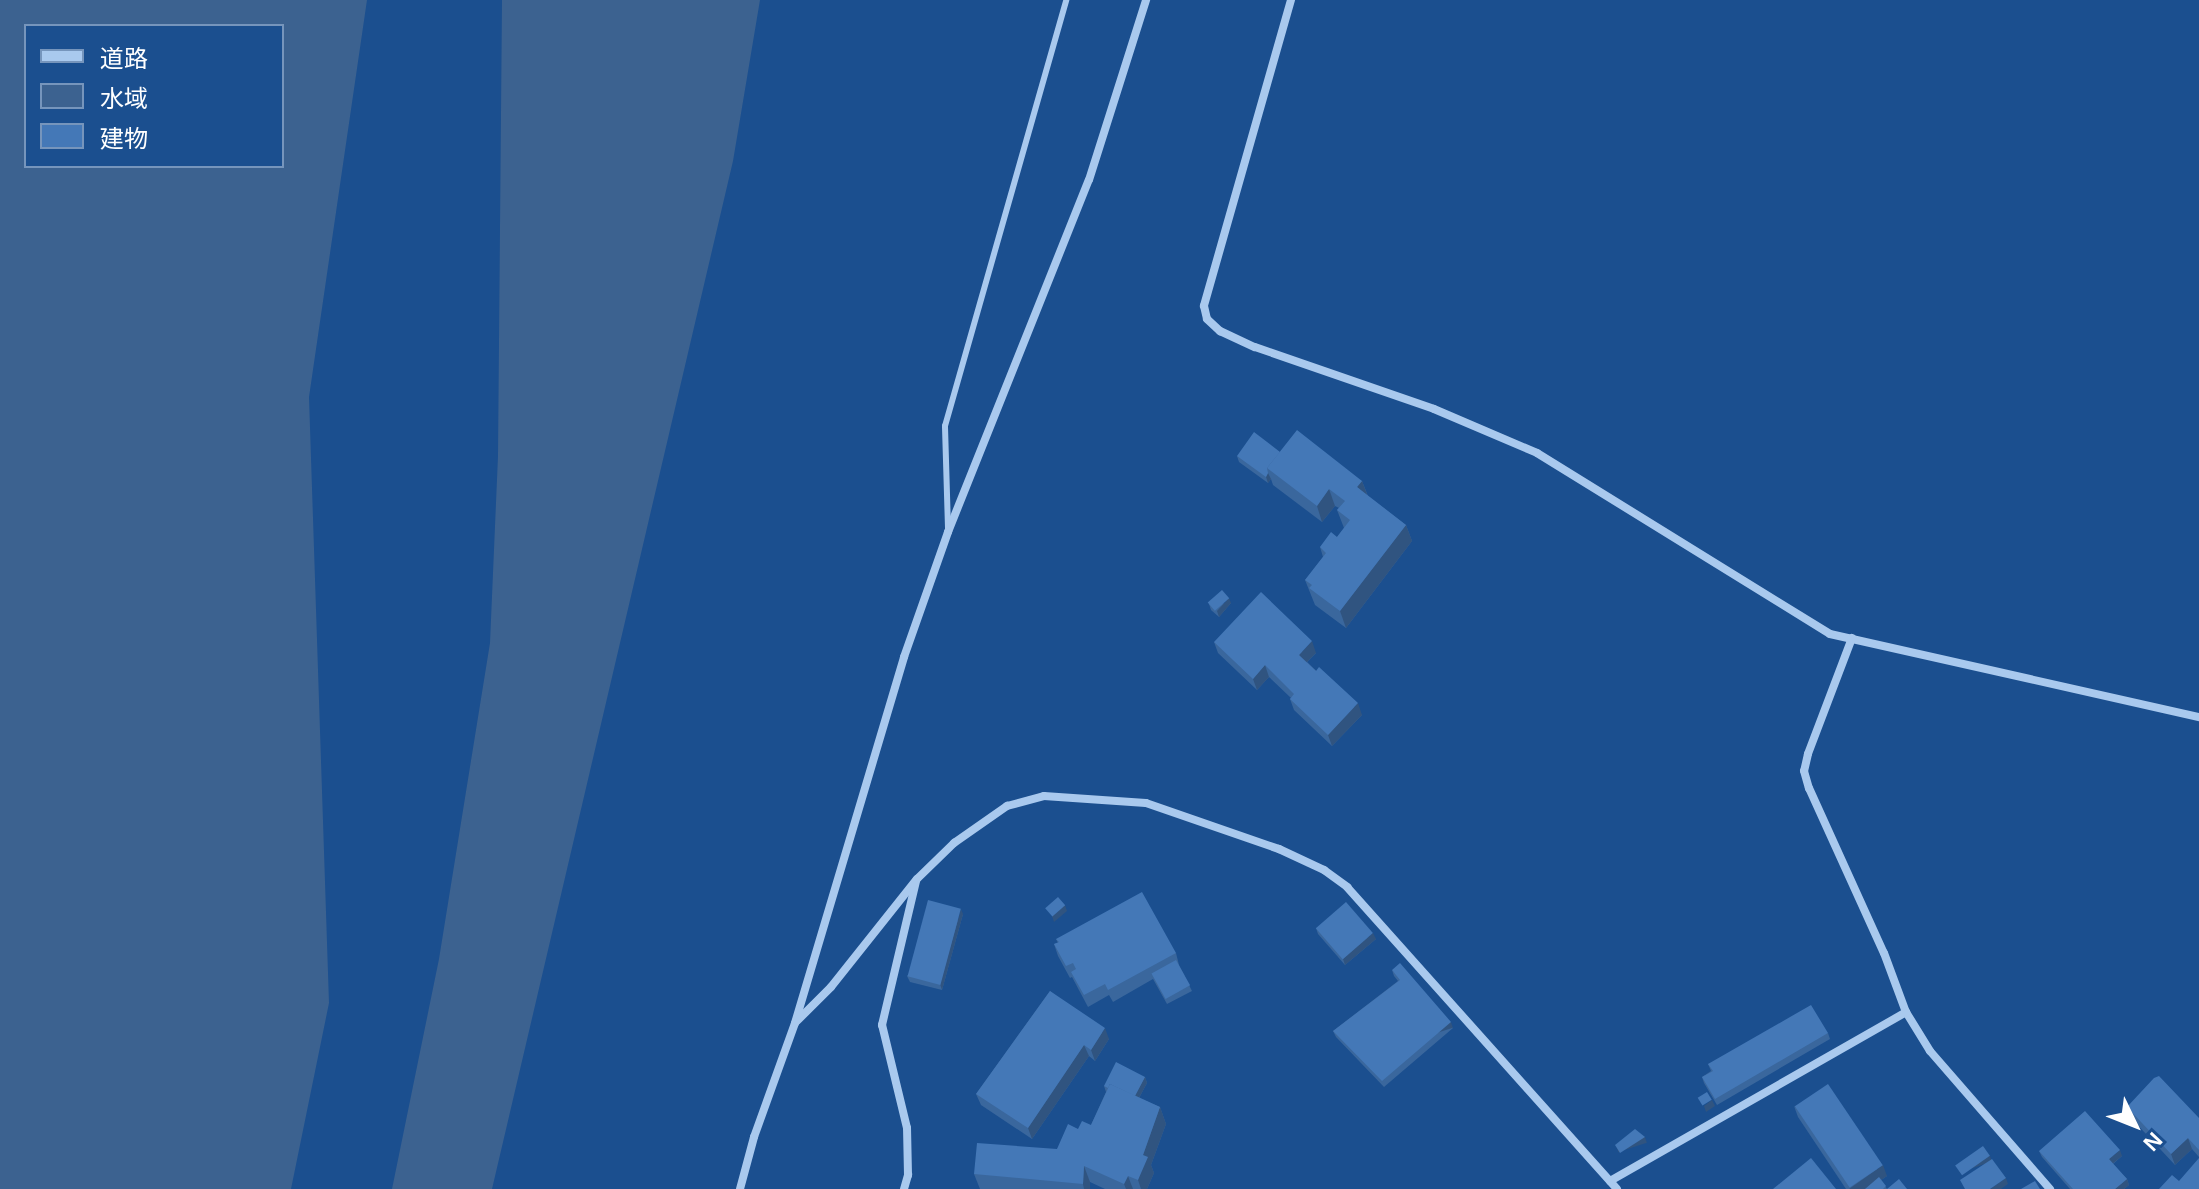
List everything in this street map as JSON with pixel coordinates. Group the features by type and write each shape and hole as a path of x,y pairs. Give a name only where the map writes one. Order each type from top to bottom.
{"street":[{"path":"740,1189 754,1137 795,1023 904,657 948,532 1084,193 1146,0"},
{"path":"1291,0 1204,306 1207,319 1220,331 1255,347 1434,409 1537,453 1830,634 2199,717"},
{"path":"1852,638 1804,771 1906,1012 1930,1051 2050,1189"},
{"path":"795,1023 831,987 917,879 954,843 1007,806 1044,796 1146,803 1279,849 1324,870 1347,887 1617,1189"},
{"path":"904,1189 908,1175 907,1128 882,1025 917,879"},
{"path":"1610,1181 1906,1012"}],"lane":[{"path":"948,532 945,426 1066,0"}],"water":[{"path":"0,0 367,0 309,397 329,1003 291,1189 0,1189"},
{"path":"502,0 760,0 733,161 492,1189 392,1189 439,959 490,643 498,456"}],"building":[{"path":"1297,430 1362,481 1357,487 1406,525 1340,611 1309,588 1312,585 1305,580 1326,553 1320,547 1331,532 1337,537 1350,520 1337,510 1345,501 1329,489 1317,506 1267,468"},
{"path":"1254,432 1280,452 1267,468 1266,477 1237,456"},
{"path":"1222,590 1229,598 1215,611 1208,602"},
{"path":"1261,592 1312,641 1299,655 1316,671 1319,667 1358,703 1328,735 1290,699 1294,694 1265,665 1253,679 1214,642"},
{"path":"1142,892 1176,953 1108,990 1105,984 1084,995 1071,972 1076,969 1073,963 1066,966 1054,944 1059,942 1056,939"},
{"path":"1058,897 1065,905 1052,916 1045,908"},
{"path":"928,900 961,909 940,985 908,976"},
{"path":"1346,902 1373,933 1343,959 1316,928"},
{"path":"1176,960 1190,985 1166,999 1152,974"},
{"path":"1400,963 1451,1022 1382,1081 1333,1031 1400,980 1392,970"},
{"path":"1050,991 1105,1028 1091,1050 1084,1045 1028,1128 976,1094"},
{"path":"1811,1005 1828,1033 1715,1099 1702,1077 1713,1071 1708,1064"},
{"path":"1116,1062 1145,1077 1135,1096 1110,1084 1108,1088 1104,1086"},
{"path":"2159,1076 2199,1118 2199,1150 2188,1138 2171,1154 2127,1107"},
{"path":"1110,1084 1160,1107 1143,1155 1148,1157 1138,1180 1128,1176 1124,1184 1084,1166 1083,1184 974,1174 977,1143 1057,1149 1068,1124 1078,1129 1082,1121 1091,1125"},
{"path":"1828,1084 1883,1165 1850,1188 1795,1106"},
{"path":"1707,1092 1712,1100 1702,1105 1698,1098"},
{"path":"2085,1111 2120,1150 2109,1159 2127,1179 2115,1189 2073,1189 2039,1151"},
{"path":"1635,1129 1645,1137 1620,1153 1615,1145"},
{"path":"1983,1146 1990,1156 1962,1175 1955,1166"},
{"path":"1811,1158 1836,1189 1773,1189"},
{"path":"2199,1158 2199,1189 2159,1189 2172,1175 2179,1181"},
{"path":"1992,1159 2006,1178 1990,1189 1965,1189 1960,1180"},
{"path":"1879,1177 1886,1186 1883,1189 1865,1189"},
{"path":"1899,1179 1907,1189 1887,1189"},
{"path":"2035,1181 2040,1189 2021,1189"}]}
